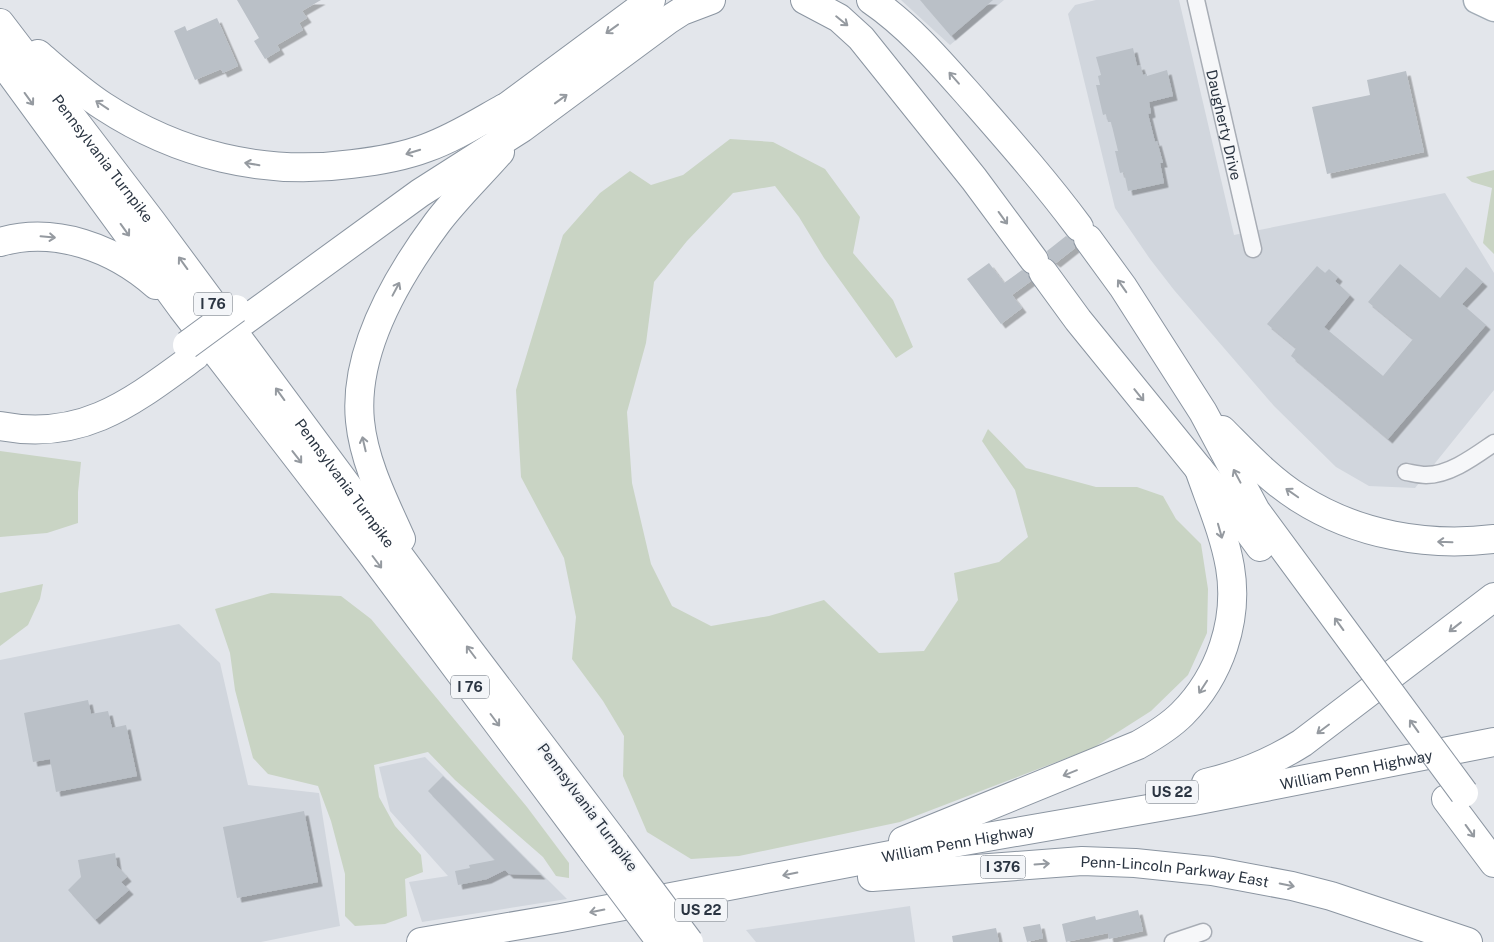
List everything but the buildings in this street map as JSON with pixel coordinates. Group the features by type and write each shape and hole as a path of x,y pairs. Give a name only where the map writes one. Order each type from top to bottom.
{"highway":[{"path":"0,426 34,430 51,429 99,418 130,402 191,351 240,315 420,192 513,118 651,0"},
{"path":"0,23 82,91 120,116 160,137 217,157 251,164 284,168 315,168 397,157 513,118 668,20 711,0"},
{"path":"806,0 839,18 861,38 974,179 1078,320 1359,666 1455,796 1494,863"},
{"path":"871,0 903,25 941,63 1049,186 1123,287 1203,412 1256,511 1359,666"},
{"name":"Pennsylvania Turnpike","path":"0,23 152,222 423,588 604,847 661,942"},
{"name":"Pennsylvania Turnpike","path":"0,60 182,308 370,552 604,847 690,942"},
{"path":"423,588 379,490 367,455 360,421 361,373 377,328 404,274 420,248 513,118"},
{"path":"0,242 21,237 47,237 78,242 92,247 137,270 182,308"},
{"path":"0,408 20,411 49,411 94,403 191,351"},
{"path":"1203,412 1245,454 1282,486 1304,501 1335,517 1373,530 1409,538 1461,542 1494,539"},
{"path":"833,866 897,843 1125,751 1160,731 1182,714 1201,691 1216,665 1226,637 1232,608 1228,558 1199,468"},
{"name":"US 22","path":"964,841 1215,781 1268,762 1285,754 1319,732 1494,597"},
{"name":"William Penn Highway","path":"421,942 561,918 964,841 1194,801 1494,742"},
{"name":"William Penn Highway","path":"531,942 1494,758"},
{"path":"1455,796 1494,834"},
{"name":"Penn-Lincoln Parkway East","path":"872,877 1065,862 1108,861 1212,870 1292,886 1366,907 1468,942"}],"main road":[{"path":"1477,0 1494,8"}],"street":[{"name":"Daugherty Drive","path":"1196,0 1253,249"},
{"path":"1406,472 1425,475 1439,473 1458,465 1494,443"},
{"path":"1173,942 1203,932"}],"shaded area":[{"path":"901,0 1004,0 950,45"},
{"path":"1096,0 1179,0 1234,235 1445,193 1494,273 1494,390 1415,488 1369,486 1336,467 1274,406 1174,290 1115,208 1068,14 1075,5"},
{"path":"179,624 220,663 248,785 319,793 340,926 261,942 0,942 0,660"},
{"path":"425,757 567,899 422,922 409,882 448,876 390,811 379,767"},
{"path":"910,906 915,942 756,942 746,930"}],"green space":[{"path":"730,139 773,142 825,169 860,217 853,253 893,300 913,347 896,358 824,258 799,217 775,186 733,193 687,241 654,282 646,343 627,412 632,483 651,564 672,606 711,626 769,616 824,600 879,653 924,651 958,600 954,573 999,562 1028,537 1015,490 982,441 988,429 1026,468 1096,487 1137,487 1163,496 1176,519 1201,544 1208,589 1207,633 1188,675 1151,711 1093,748 900,822 739,856 691,859 647,832 623,776 624,736 603,701 572,659 576,617 564,558 521,477 516,390 563,235 600,193 630,171 651,185 683,175"},
{"path":"1494,170 1494,254 1483,243 1492,188 1472,182 1466,177"},
{"path":"0,451 81,462 78,492 78,523 47,533 0,537"},
{"path":"43,584 40,599 28,625 0,646 0,593"},
{"path":"271,593 341,596 371,619 527,807 569,863 569,878 556,876 543,857 455,780 428,752 374,765 379,797 395,826 421,855 423,872 405,879 407,916 385,924 355,926 345,916 345,874 331,821 318,786 268,774 253,758 235,690 230,653 215,609"}]}
